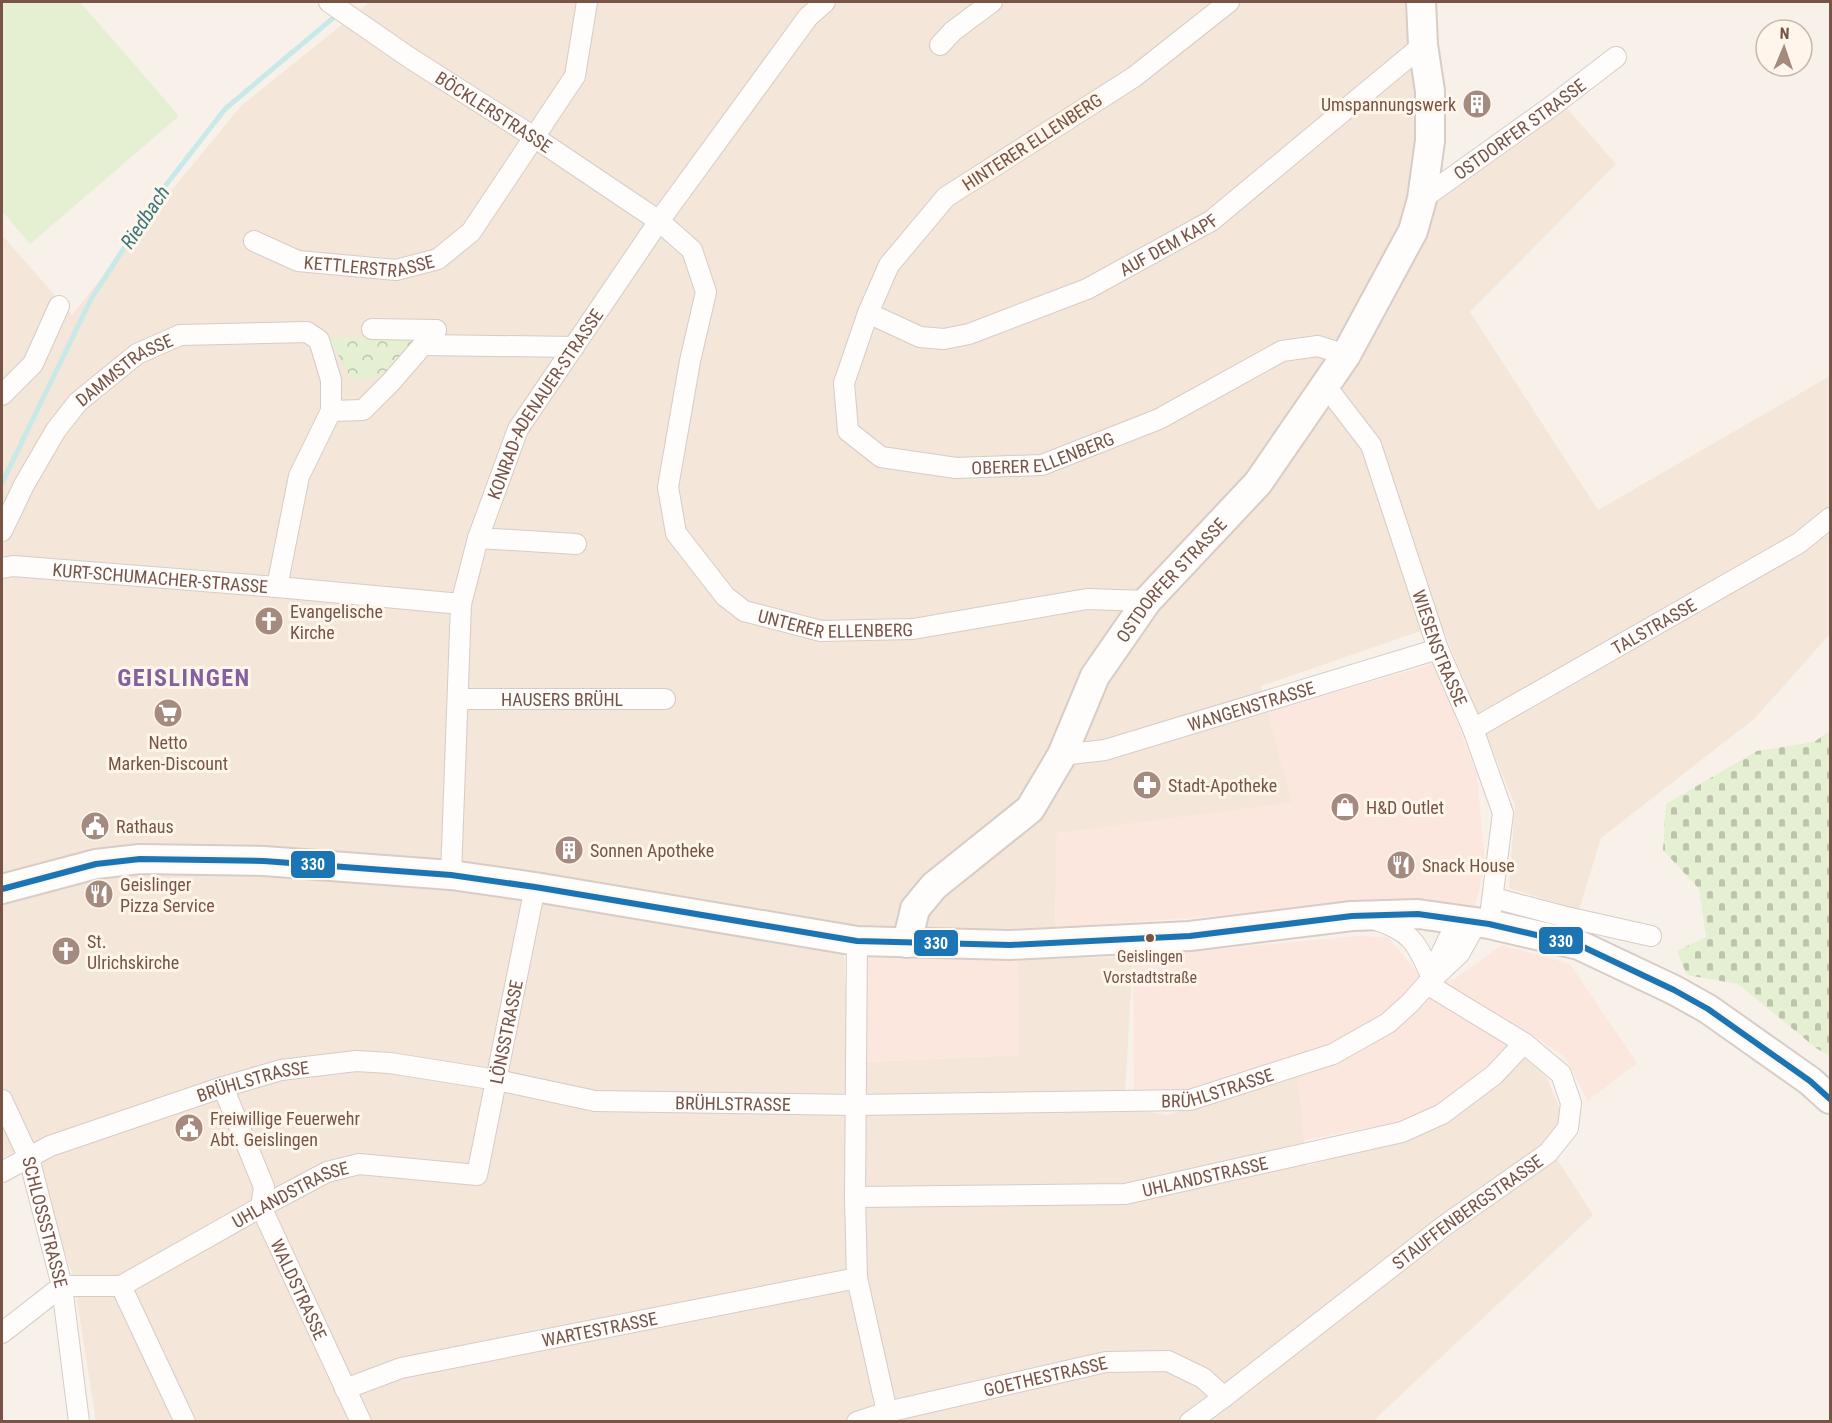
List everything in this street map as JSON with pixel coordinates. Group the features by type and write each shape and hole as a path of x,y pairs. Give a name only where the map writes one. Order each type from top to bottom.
{"main road":[{"name":"OSTDORFER STRASSE","path":"907,943 915,909 934,886 1030,809 1062,754 1095,676 1147,601 1258,483 1346,355 1413,231 1422,199 1430,131 1430,91 1423,45 1420,2"},
{"path":"2,890 96,864 140,859 264,861 451,875 857,941 1010,945 1190,936 1362,916 1418,914 1480,916 1579,945 1674,990 1708,1009 1802,1074 1830,1099"}],"street":[{"name":"KETTLERSTRASSE","path":"254,241 298,261 396,270 438,259 471,232 575,76 587,2"},
{"name":"KONRAD-ADENAUER-STRASSE","path":"451,875 461,604 478,538 518,429 659,221 808,17 825,2"},
{"path":"940,45 953,31 992,2"},
{"name":"HINTERER ELLENBERG","path":"868,313 889,265 946,197 1134,77 1229,2"},
{"name":"BÖCKLERSTRASSE","path":"331,3 410,58 534,137 659,221"},
{"name":"AUF DEM KAPF","path":"868,313 920,337 944,339 969,334 1088,289 1211,221 1423,45"},
{"name":"OSTDORFER STRASSE","path":"1422,199 1616,57"},
{"name":"UNTERER ELLENBERG","path":"659,221 692,250 706,292 690,361 668,487 676,533 725,596 744,611 821,631 901,630 924,628 1087,599 1147,601"},
{"path":"2,395 33,364 59,306"},
{"name":"OBERER ELLENBERG","path":"868,313 844,383 848,431 881,457 956,468 1042,465 1159,419 1282,351 1318,346 1346,355"},
{"path":"372,329 430,338 574,347"},
{"name":"DAMMSTRASSE","path":"2,531 24,485 56,430 78,402 137,354 180,335 307,332 319,340 331,380 331,411"},
{"path":"277,587 299,476 331,411 363,410 430,338"},
{"name":"WIESENSTRASSE","path":"1325,385 1371,445 1438,649 1473,729 1503,813 1480,916"},
{"name":"TALSTRASSE","path":"1473,729 1800,543 1830,518"},
{"path":"478,538 576,544"},
{"name":"KURT-SCHUMACHER-STRASSE","path":"2,568 14,566 461,604"},
{"name":"WANGENSTRASSE","path":"1062,754 1105,750 1438,649"},
{"name":"HAUSERS BRÜHL","path":"458,699 665,699"},
{"name":"LÖNSSTRASSE","path":"477,1175 498,1080 535,887"},
{"path":"1362,916 1387,924 1407,934 1418,948 1429,980"},
{"path":"1480,916 1562,916 1651,936"},
{"name":"BRÜHLSTRASSE","path":"2,1172 50,1146 223,1087 281,1070 356,1061 498,1080 595,1101 855,1105 1190,1100 1333,1054 1388,1023 1410,1003 1429,980 1459,954 1480,916"},
{"path":"857,941 855,1105 857,1278 887,1412"},
{"name":"STAUFFENBERGSTRASSE","path":"1190,1422 1444,1226 1548,1153 1568,1128 1572,1103 1561,1074 1524,1043 1429,980"},
{"name":"UHLANDSTRASSE","path":"855,1197 1125,1194 1402,1132 1442,1114 1494,1074 1524,1043"},
{"name":"WALDSTRASSE","path":"223,1087 264,1187 261,1207 360,1422"},
{"name":"SCHLOSSSTRASSE","path":"2,1100 29,1158 62,1286 121,1286"},
{"name":"UHLANDSTRASSE","path":"121,1286 327,1172 359,1164 477,1175"},
{"name":"WARTESTRASSE","path":"345,1389 401,1368 857,1278"},
{"path":"2,1333 62,1286"},
{"path":"62,1286 79,1422"},
{"path":"121,1286 185,1422"},
{"name":"GOETHESTRASSE","path":"856,1422 887,1412 1106,1362 1168,1361 1203,1378 1224,1398"}],"shaded area":[{"path":"370,2 1409,2 1414,96 1415,187 1407,223 1565,106 1616,164 1470,312 1598,510 1830,376 1830,634 1754,719 1601,838 1579,910 1509,888 1515,805 1441,624 1261,686 1292,802 1093,833 1057,833 1055,928 843,931 849,1063 1019,1055 1018,959 1133,957 1124,1108 1168,1115 1298,1077 1307,1166 1439,1125 1524,1057 1547,1078 1562,1115 1548,1145 1593,1215 1373,1421 96,1421 73,1275 26,1146 2,1158 2,235 72,315 241,106"},
{"path":"1435,663 1477,775 1485,863 1475,906 1365,905 1055,928 1057,833 1292,802 1268,712"},
{"path":"1358,936 1388,937 1421,977 1453,980 1502,945 1570,964 1637,1063 1588,1101 1565,1057 1523,1029 1489,1064 1444,1100 1404,1121 1304,1140 1298,1077 1290,1056 1197,1089 1134,1091 1133,957"},
{"path":"866,958 1018,959 1019,1055 862,1062"}],"green space":[{"path":"2,2 80,2 179,116 30,244 2,211"},
{"path":"420,335 384,376 352,380 329,338"},
{"path":"1830,731 1830,1056 1816,1048 1738,984 1687,975 1677,951 1706,937 1699,889 1663,850 1666,804 1757,751 1814,742"}],"waterway":[{"name":"Riedbach","path":"2,483 91,299 159,194 225,109 339,13"}],"transit line":[{"name":"330","path":"2,889 96,864 140,859 264,861 451,875 857,941 1010,945 1190,936 1352,916 1418,914 1489,924 1579,945 1674,990 1708,1009 1810,1081 1830,1099"}],"place":[{"name":"Umspannungswerk","path":"1477,104"},
{"name":"Evangelische Kirche","path":"269,621"},
{"name":"Netto Marken-Discount","path":"168,713"},
{"name":"Stadt-Apotheke","path":"1147,785"},
{"name":"H&D Outlet","path":"1345,807"},
{"name":"Rathaus","path":"95,826"},
{"name":"Sonnen Apotheke","path":"569,850"},
{"name":"Snack House","path":"1401,865"},
{"name":"Geislinger Pizza Service","path":"99,894"},
{"name":"Geislingen Vorstadtstraße","path":"1150,938"},
{"name":"St. Ulrichskirche","path":"66,951"},
{"name":"Freiwillige Feuerwehr Abt. Geislingen","path":"189,1128"}],"district":[{"name":"GEISLINGEN","path":"184,678"}]}
